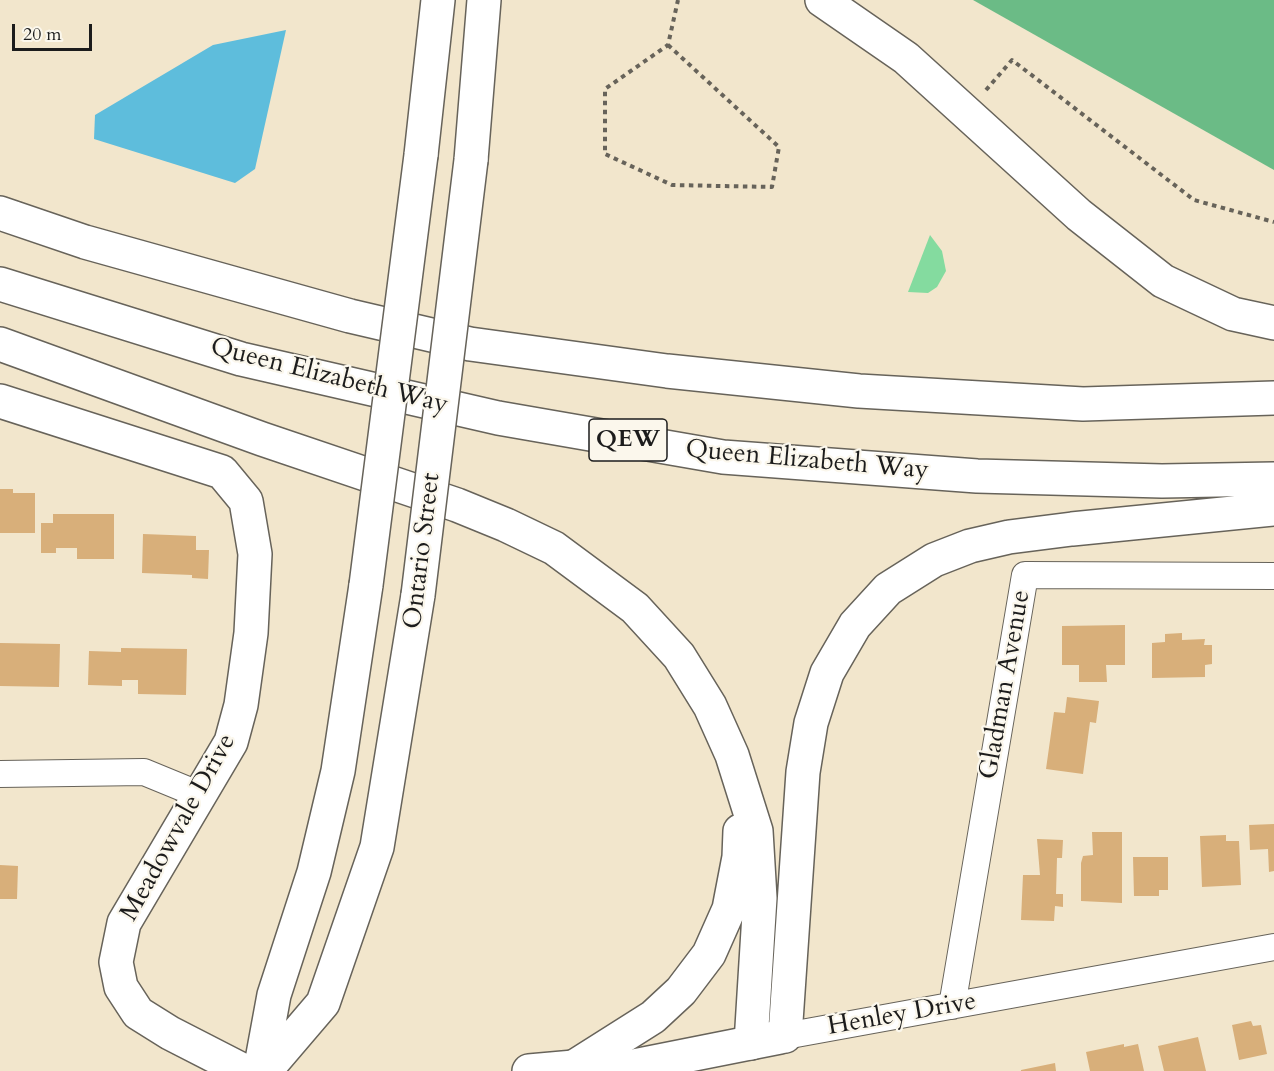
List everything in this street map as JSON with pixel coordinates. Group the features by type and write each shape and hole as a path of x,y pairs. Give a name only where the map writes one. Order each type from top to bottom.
{"main road":[{"name":"Ontario Street","path":"260,1071 274,995 314,872 338,771 366,585 421,155 438,0"},
{"name":"Ontario Street","path":"265,1071 323,1003 377,847 418,595 471,160 484,0"},
{"path":"822,0 906,58 1079,215 1163,281 1233,314 1274,323"},
{"path":"0,213 85,242 350,316 470,344 668,371 858,392 1083,404 1274,398"},
{"name":"Queen Elizabeth Way","path":"0,284 241,359 498,418 723,457 977,476 1162,481 1274,478"},
{"path":"0,344 457,505 554,548 635,608 679,656 710,706 732,755 756,831 760,898 751,1043"},
{"name":"Meadowvale Drive","path":"0,401 222,472 246,501 255,554 251,633 241,705 231,742 124,923 116,962 121,987 138,1013 170,1033 244,1071"},
{"path":"784,1036 802,772 811,723 827,673 855,625 888,589 934,561 970,546 1051,532 1274,509"},
{"path":"574,1067 654,1017 681,990 709,954 729,909 739,857 741,815 732,755"},
{"name":"Henley Drive","path":"530,1071 574,1067 624,1068 784,1036"}],"street":[{"name":"Gladman Avenue","path":"952,1006 1025,574 1274,576"},
{"path":"0,774 144,772 200,795"},
{"name":"Henley Drive","path":"784,1036 1274,947"}],"path":[{"path":"668,45 779,147 772,187 672,185 605,154 605,89 668,45 678,0"},
{"path":"965,113 1012,60 1194,200 1274,222"}],"green space":[{"path":"973,0 1274,0 1274,170"},
{"path":"930,235 942,251 946,271 937,287 928,293 908,292"}],"water":[{"path":"286,30 255,169 235,183 94,139 95,115 213,45"}],"building":[{"path":"0,489 13,489 13,493 35,493 35,533 0,533"},
{"path":"53,514 114,514 114,559 77,559 77,548 56,548 56,553 41,553 41,523 53,523"},
{"path":"143,534 196,536 196,550 209,550 208,579 192,578 192,575 142,573"},
{"path":"1125,625 1125,665 1106,665 1107,682 1079,682 1079,665 1062,665 1062,626"},
{"path":"1182,633 1182,640 1205,639 1204,645 1212,645 1212,664 1205,665 1205,677 1152,678 1152,643 1165,642 1165,634"},
{"path":"0,643 60,644 59,687 0,686"},
{"path":"121,648 187,649 186,695 138,694 138,680 122,680 122,686 88,685 89,651 121,652"},
{"path":"1067,697 1099,701 1096,723 1090,722 1083,774 1046,769 1054,712 1065,713"},
{"path":"1274,824 1274,871 1269,872 1268,849 1250,850 1249,825"},
{"path":"1092,832 1122,832 1122,903 1081,901 1081,863 1083,856 1093,855"},
{"path":"1226,835 1226,841 1239,841 1241,885 1202,887 1200,836"},
{"path":"1037,839 1063,840 1062,858 1057,858 1056,894 1063,894 1063,907 1055,906 1054,921 1021,920 1023,875 1040,875"},
{"path":"1133,857 1168,857 1168,890 1159,890 1159,896 1134,896"},
{"path":"0,865 18,866 17,899 0,899"},
{"path":"1251,1021 1253,1026 1261,1025 1267,1054 1239,1060 1232,1025"},
{"path":"1198,1037 1206,1071 1164,1071 1158,1046"},
{"path":"1124,1044 1124,1047 1138,1044 1144,1071 1090,1071 1086,1052"},
{"path":"1055,1063 1056,1071 1021,1071 1021,1070"}]}
